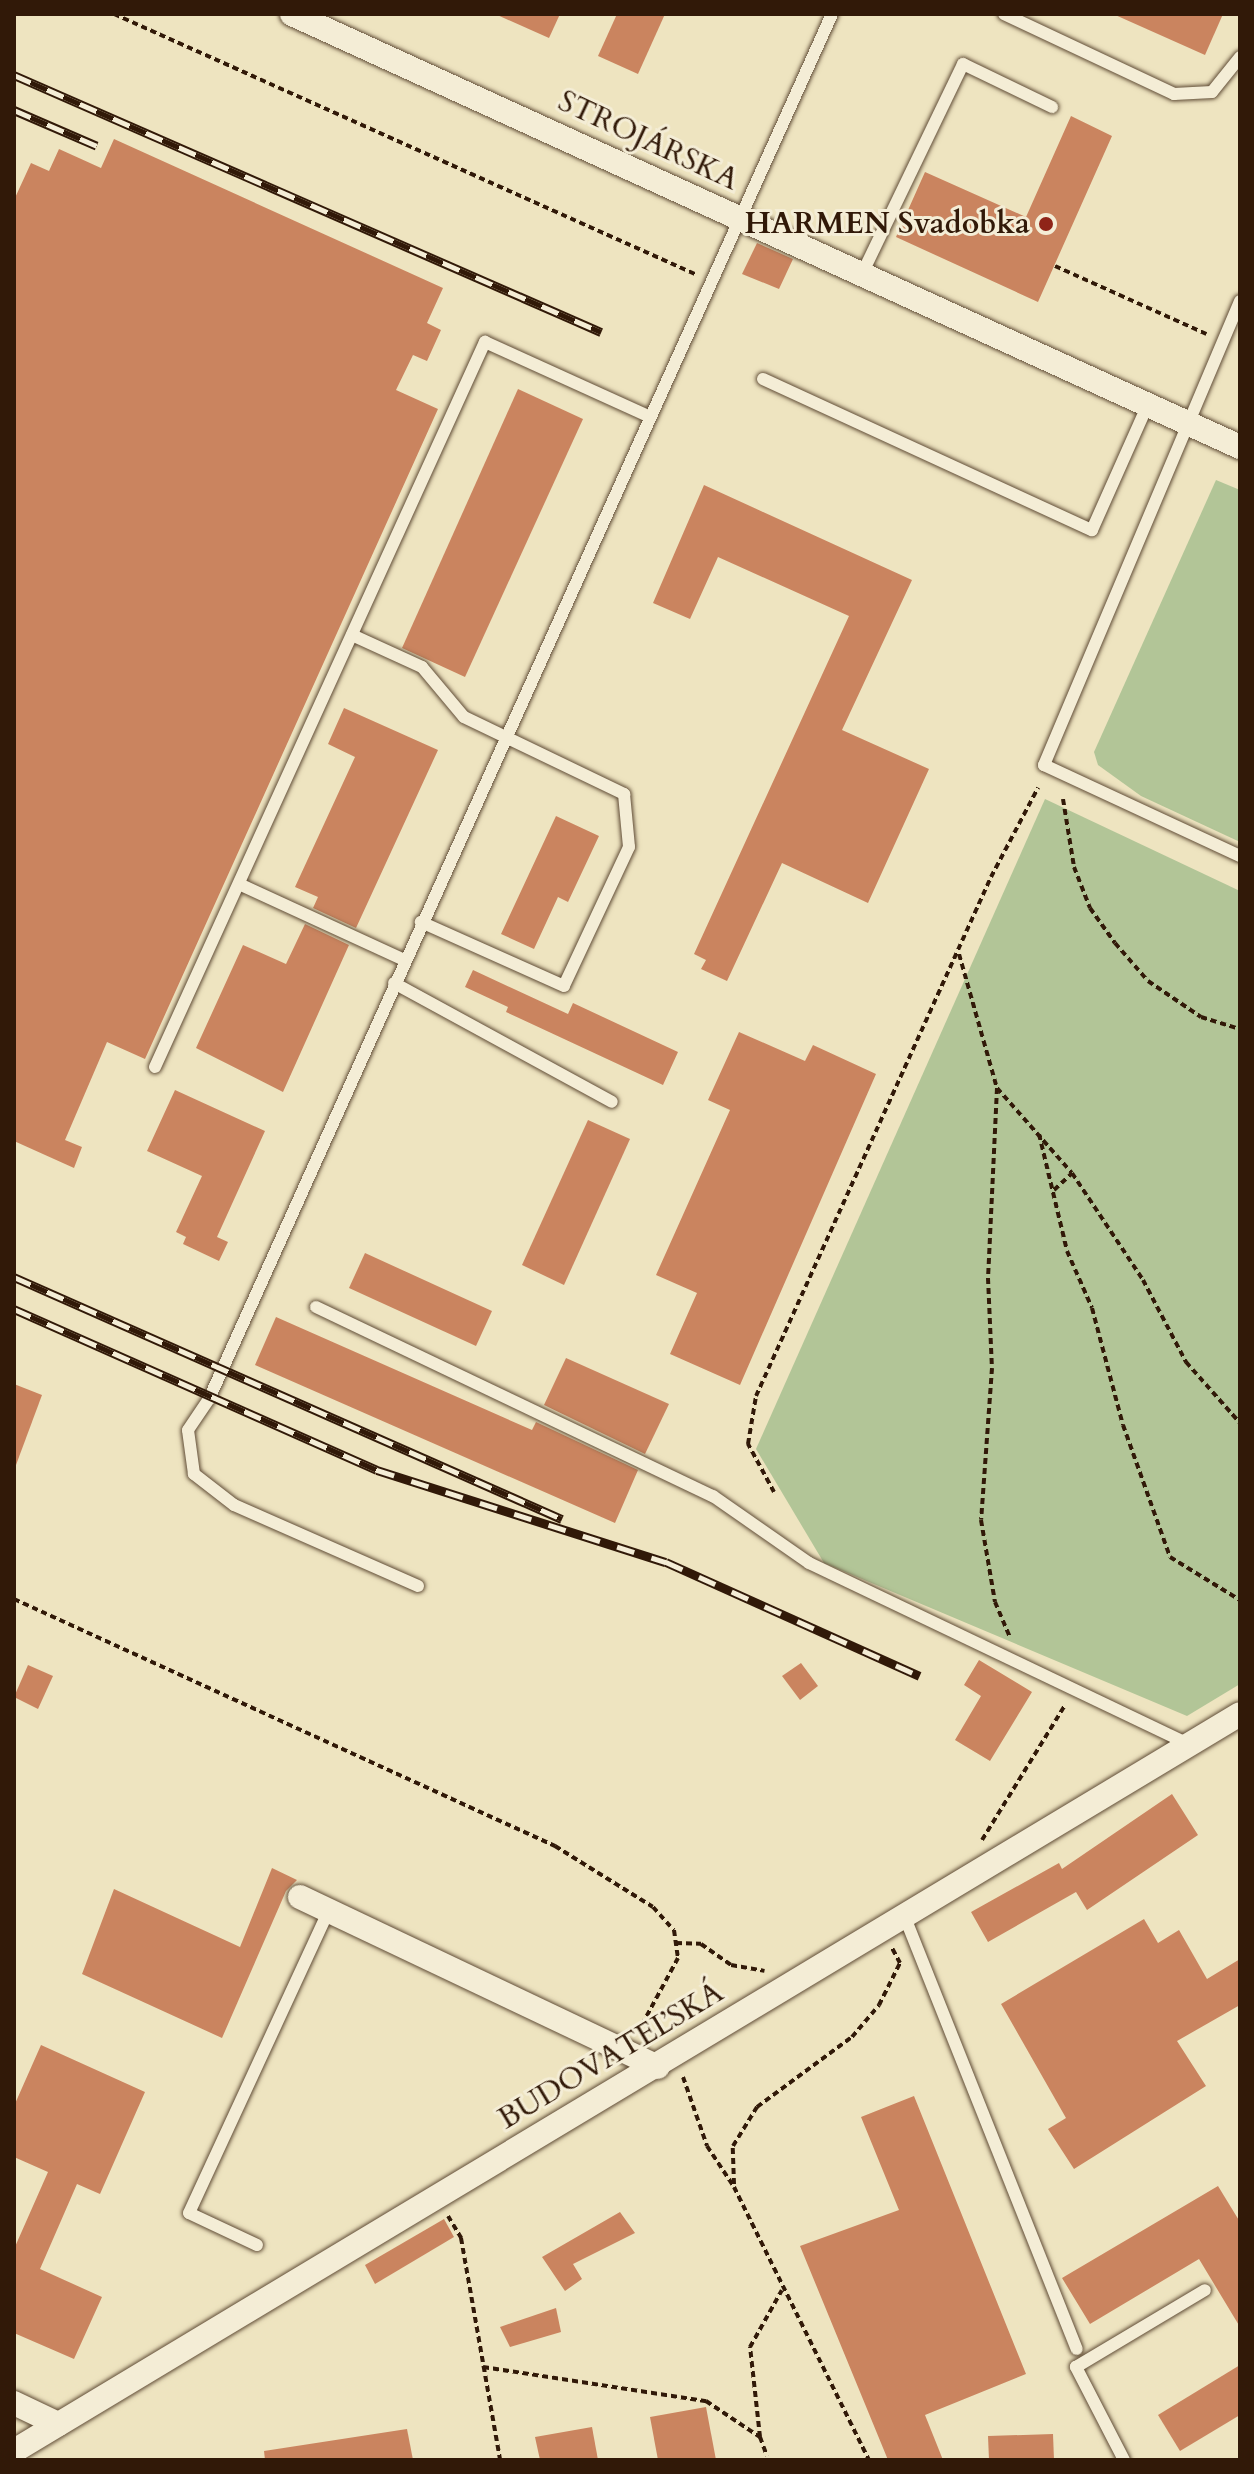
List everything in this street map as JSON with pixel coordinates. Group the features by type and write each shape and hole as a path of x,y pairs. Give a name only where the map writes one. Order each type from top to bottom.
{"street":[{"name":"STROJÁRSKA","path":"292,14 1240,447"},
{"name":"BUDOVATEĽSKÁ","path":"14,2451 658,2067 1240,1714"},
{"path":"300,1897 658,2067"},
{"path":"14,2403 58,2424"}],"lane":[{"path":"418,1586 234,1505 194,1474 188,1430 209,1399 504,736 832,14"},
{"path":"1004,14 1174,94 1212,92 1240,57"},
{"path":"862,274 963,64 1052,107"},
{"path":"1240,301 1044,765 1240,856"},
{"path":"155,1067 485,342 650,417"},
{"path":"763,379 1092,530 1148,404"},
{"path":"352,635 422,667 464,717 624,794 629,847 564,986 421,922"},
{"path":"239,884 404,960"},
{"path":"394,983 612,1102"},
{"path":"316,1307 713,1496 809,1563 1189,1744"},
{"path":"257,2245 189,2213 329,1910"},
{"path":"904,1915 1077,2349"},
{"path":"1124,2460 1076,2367 1205,2290"}],"path":[{"path":"114,14 712,282"},
{"path":"1055,266 1223,341"},
{"path":"774,1492 748,1444 756,1396 1038,788"},
{"path":"1063,799 1074,867 1090,908 1115,943 1148,981 1190,1010 1240,1029"},
{"path":"959,954 997,1088 988,1278 992,1368 981,1520 995,1602 1022,1665"},
{"path":"997,1088 1072,1173 1143,1280 1186,1362 1240,1423"},
{"path":"1039,1134 1052,1191 1170,1557 1240,1600"},
{"path":"1052,1191 1072,1173"},
{"path":"14,1599 555,1846 653,1907 674,1930 678,1958 627,2052"},
{"path":"983,1834 1075,1689"},
{"path":"676,1943 701,1944 731,1965 767,1972"},
{"path":"734,2187 733,2146 757,2107 852,2037 879,2005 900,1963 892,1947"},
{"path":"683,2077 707,2146 734,2187 869,2460"},
{"path":"447,2214 461,2238 500,2460"},
{"path":"767,2456 760,2437 750,2347 783,2289"},
{"path":"483,2367 706,2401 760,2437"}],"green space":[{"path":"1216,480 1240,490 1240,842 1141,796 1098,765 1094,752"},
{"path":"1045,799 1240,891 1240,1684 1187,1716 824,1563 756,1449"}],"building":[{"path":"495,14 560,14 549,38"},
{"path":"617,14 665,14 638,74 598,56"},
{"path":"1113,14 1223,14 1205,55"},
{"path":"1071,116 1112,136 1038,302 896,237 925,172 1026,217"},
{"path":"114,139 443,288 427,323 441,330 427,361 413,355 396,390 438,409 145,1059 107,1042 65,1140 82,1147 74,1168 14,1141 14,200 31,163 49,171 59,149 101,168"},
{"path":"757,243 793,259 779,289 742,274"},
{"path":"518,389 583,419 465,677 402,648"},
{"path":"704,485 912,580 842,730 929,769 868,903 782,863 727,981 701,969 706,960 694,954 849,616 718,557 690,619 653,603"},
{"path":"344,708 438,750 356,928 313,908 318,897 295,887 355,757 328,744"},
{"path":"556,816 599,836 568,902 558,897 534,949 501,934"},
{"path":"305,924 349,945 283,1092 196,1048 243,945 286,964"},
{"path":"473,970 568,1014 573,1003 678,1052 663,1085 506,1012 508,1007 465,987"},
{"path":"739,1032 805,1061 813,1045 876,1074 740,1385 670,1354 697,1293 656,1275 730,1110 708,1100"},
{"path":"175,1090 265,1131 217,1237 228,1242 219,1261 183,1244 186,1237 176,1232 202,1176 147,1151"},
{"path":"588,1120 630,1139 564,1285 522,1265"},
{"path":"365,1253 492,1311 476,1346 349,1288"},
{"path":"276,1317 532,1430 536,1422 638,1470 615,1523 255,1365"},
{"path":"566,1358 669,1404 645,1454 544,1405"},
{"path":"14,1384 42,1395 16,1465 14,1465"},
{"path":"979,1660 1032,1692 990,1761 955,1740 981,1696 964,1685"},
{"path":"801,1663 818,1686 800,1700 782,1676"},
{"path":"28,1665 53,1676 38,1709 14,1697"},
{"path":"1172,1794 1198,1835 1087,1910 1076,1892 988,1942 971,1912 1059,1863 1062,1869"},
{"path":"272,1868 297,1880 286,1891 222,2038 82,1974 114,1889 240,1947"},
{"path":"1144,1919 1158,1943 1179,1930 1207,1979 1240,1959 1240,2005 1177,2041 1206,2086 1074,2169 1048,2129 1066,2118 1001,2004"},
{"path":"41,2045 145,2092 100,2194 77,2184 40,2269 102,2297 74,2359 14,2333 14,2249 48,2172 14,2157 14,2106"},
{"path":"914,2096 1026,2374 925,2415 943,2460 888,2460 800,2246 899,2210 861,2117"},
{"path":"1218,2186 1240,2222 1240,2327 1199,2259 1090,2324 1062,2278"},
{"path":"620,2212 635,2233 573,2264 582,2279 565,2291 542,2257"},
{"path":"444,2219 454,2237 375,2284 365,2265"},
{"path":"556,2308 561,2332 510,2347 500,2327"},
{"path":"1240,2365 1240,2415 1180,2451 1158,2415"},
{"path":"706,2407 716,2460 658,2460 650,2417"},
{"path":"592,2427 598,2460 540,2460 535,2437"},
{"path":"407,2429 413,2460 265,2460 264,2451"},
{"path":"1053,2434 1054,2460 989,2460 988,2436"}],"railway":[{"path":"14,75 601,332"},
{"path":"14,110 97,146"},
{"path":"14,1277 562,1519"},
{"path":"14,1309 377,1470 666,1562 920,1676"}],"place":[{"name":"HARMEN Svadobka","path":"1046,224"}]}
